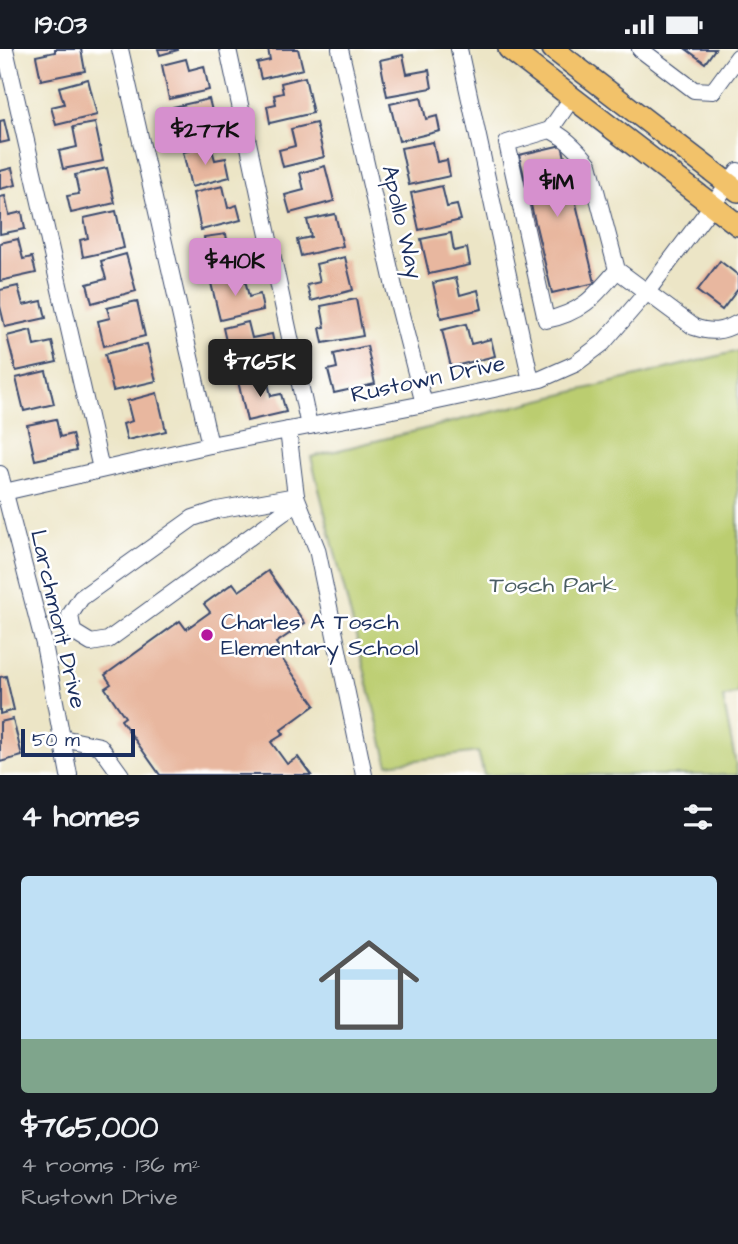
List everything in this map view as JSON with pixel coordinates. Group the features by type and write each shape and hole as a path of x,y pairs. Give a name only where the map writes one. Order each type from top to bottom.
{"main road":[{"path":"509,49 738,225"},
{"path":"555,50 735,182"}],"street":[{"path":"5,49 101,469"},
{"path":"120,49 210,445"},
{"path":"228,49 309,426"},
{"name":"Apollo Way","path":"340,49 394,287 424,404"},
{"path":"458,49 531,381"},
{"path":"640,49 694,90 713,91 738,57"},
{"path":"572,98 550,130 507,143 546,320 561,318 592,300 617,270"},
{"path":"550,130 571,143 589,164 617,270 675,315 707,332 718,331 738,323"},
{"name":"Rustown Drive","path":"2,492 210,445 531,381 575,364 603,343 646,293 712,205 735,182"},
{"path":"288,430 296,496 317,549 364,775"},
{"name":"Larchmont Drive","path":"0,474 2,492 44,644 69,775"},
{"path":"296,496 287,510 108,640 91,643 73,632 70,615 81,598 193,518 217,510 296,496"},
{"path":"62,738 100,745 121,775"}],"green space":[{"name":"Tosch Park","path":"738,351 738,693 723,698 738,775 484,775 478,752 388,764 311,457"}],"building":[{"path":"55,49 81,49 85,71 41,80 36,56 55,52"},
{"path":"158,49 178,49 178,50 160,55"},
{"path":"268,49 298,49 303,69 261,79 257,63 270,60"},
{"path":"686,49 715,49 705,63"},
{"path":"403,55 407,74 429,70 432,88 387,96 380,60"},
{"path":"186,59 189,70 204,66 209,90 169,99 162,65"},
{"path":"305,77 313,113 270,123 267,106 276,104 274,95 283,93 281,83"},
{"path":"88,79 97,115 56,125 51,107 64,104 59,87"},
{"path":"421,97 426,119 437,116 440,131 399,141 390,104"},
{"path":"209,99 212,111 208,112 209,117 218,116 221,132 179,141 173,107"},
{"path":"4,120 9,141 0,143 0,121"},
{"path":"95,123 103,161 63,169 59,151 77,147 73,127"},
{"path":"316,123 324,157 283,167 279,150 295,146 291,129"},
{"path":"433,142 437,162 447,160 450,176 409,185 401,148"},
{"path":"562,145 595,283 552,293 519,155"},
{"path":"211,146 215,160 226,158 230,177 191,187 183,152"},
{"path":"325,166 334,201 290,213 285,195 304,190 300,173"},
{"path":"12,168 16,185 0,189 0,171"},
{"path":"107,168 115,203 71,213 67,196 79,194 75,175"},
{"path":"223,186 228,208 237,205 241,220 201,230 193,193"},
{"path":"442,186 447,207 457,205 461,220 419,230 411,193"},
{"path":"5,196 9,215 22,212 25,229 0,234 0,197"},
{"path":"116,211 124,248 83,257 80,240 88,238 84,218"},
{"path":"335,214 343,246 301,256 297,240 311,237 307,220"},
{"path":"451,233 454,251 467,248 470,265 429,274 421,239"},
{"path":"226,234 229,253 252,249 255,267 209,274 204,237"},
{"path":"18,239 23,259 32,257 36,273 0,281 0,243"},
{"path":"126,254 136,291 92,303 87,284 106,279 101,261"},
{"path":"345,257 353,290 311,301 307,285 320,282 316,264"},
{"path":"720,261 738,275 738,289 722,310 697,291"},
{"path":"244,275 249,297 260,294 263,310 220,320 211,283"},
{"path":"456,278 460,295 478,290 482,309 441,318 433,283"},
{"path":"18,286 23,305 42,301 46,318 5,327 0,306 0,290"},
{"path":"356,299 363,336 323,343 320,328 325,327 321,306"},
{"path":"137,301 145,336 104,346 98,321 110,318 107,308"},
{"path":"248,322 252,338 272,334 276,353 231,363 223,328"},
{"path":"466,324 471,344 491,339 495,356 451,367 442,330"},
{"path":"31,330 34,346 52,342 57,362 16,371 7,336"},
{"path":"147,344 156,381 113,391 105,354"},
{"path":"367,346 375,384 334,393 328,370 337,368 334,354"},
{"path":"46,371 54,404 24,411 16,378"},
{"path":"266,374 271,396 281,394 286,412 247,421 238,381"},
{"path":"157,393 166,431 127,440 123,424 132,421 127,401"},
{"path":"56,419 60,437 72,434 76,451 35,460 27,425"},
{"path":"268,571 305,623 276,643 283,654 280,656 315,705 281,730 284,734 271,742 287,764 298,757 311,775 160,775 121,720 125,717 105,688 111,684 105,675 180,621 186,629 210,612 204,604 233,583 239,591"},
{"path":"6,676 14,710 0,714 0,677"},
{"path":"13,719 22,756 0,762 0,722"}],"place":[{"name":"Charles A Tosch Elementary School","path":"207,635"}]}
